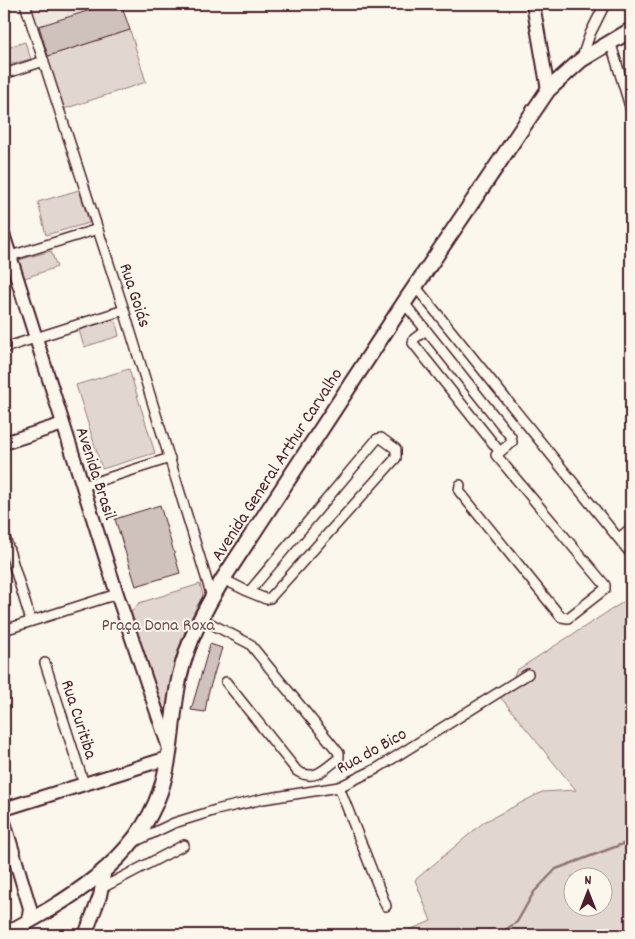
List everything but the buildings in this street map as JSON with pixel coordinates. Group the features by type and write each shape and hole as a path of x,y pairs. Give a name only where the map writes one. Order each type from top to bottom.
{"main road":[{"path":"534,4 548,90"},
{"name":"Avenida General Arthur Carvalho","path":"4,935 34,915 77,893 98,888 104,869 130,844 156,803 169,753 166,719 185,655 200,618 223,579 415,286 548,90 580,60 631,30"},
{"name":"Avenida Brasil","path":"4,237 7,257 36,338 117,594 166,719"},
{"path":"4,442 63,424"},
{"path":"4,809 84,784 169,753"},
{"path":"4,822 34,915"},
{"path":"85,935 98,888"}],"street":[{"name":"Rua Goiás","path":"25,4 124,310 212,597"},
{"path":"580,60 605,4"},
{"path":"610,41 631,110"},
{"path":"4,74 44,61"},
{"path":"7,257 98,229"},
{"path":"415,286 631,554"},
{"path":"404,303 426,330 511,436 512,442 500,452 413,343 414,339 426,330"},
{"path":"4,348 124,310"},
{"path":"223,579 249,592 266,599 270,598 396,458 396,449 385,438 377,439 249,592"},
{"path":"460,485 459,491 561,617 568,618 605,589 605,585 496,455"},
{"path":"83,486 170,458"},
{"path":"619,538 631,528"},
{"path":"4,534 31,621"},
{"path":"4,630 117,594"},
{"path":"200,618 250,644 339,753 339,758 319,774 313,776 304,775 297,771 226,682"},
{"name":"Rua Curitiba","path":"45,663 84,784"},
{"name":"Rua do Bico","path":"130,844 174,823 216,810 263,799 339,787 376,769 528,674"},
{"path":"339,787 386,906"},
{"path":"98,888 184,845"}],"shaded area":[{"path":"25,4 109,4 33,28"}],"green space":[{"path":"130,30 146,82 64,109 45,57"},
{"path":"25,42 31,59 4,66 4,48"},
{"path":"79,190 89,223 46,235 38,202"},
{"path":"51,251 57,267 22,279 15,261"},
{"path":"115,319 119,336 84,347 79,330"},
{"path":"129,369 155,453 102,469 76,385"},
{"name":"Praça Dona Roxa","path":"200,584 203,595 188,624 178,650 166,709 162,711 128,616 139,603"},
{"path":"631,597 631,935 397,935 431,921 415,880 484,822 542,792 576,790 501,698 517,670"}],"waterway":[{"path":"498,935 517,922 534,892 556,869 631,841"}]}
